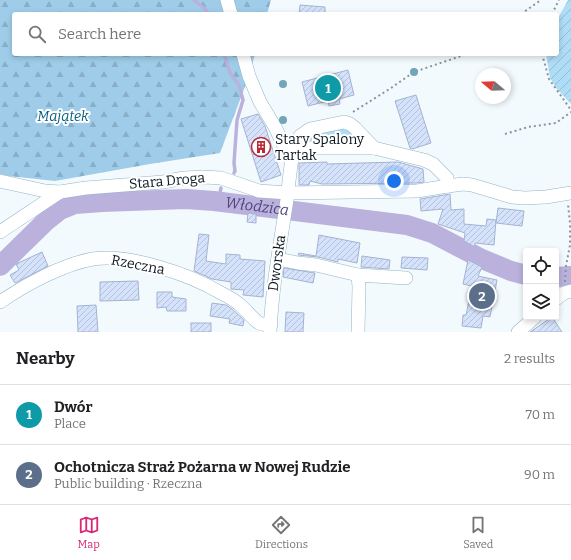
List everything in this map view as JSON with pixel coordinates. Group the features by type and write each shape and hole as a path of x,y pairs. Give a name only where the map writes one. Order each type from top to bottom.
{"street":[{"path":"227,0 231,12"},
{"path":"244,56 249,76 260,102 292,155"},
{"path":"292,155 300,136 310,129 344,122 355,128 374,148"},
{"path":"292,155 374,148 424,160 433,164 446,178 448,186"},
{"name":"Dworska","path":"271,328 274,286 292,155"},
{"name":"Stara Droga","path":"0,181 45,191 60,192 86,188 204,177 221,178 259,191 287,197 417,191 463,184 472,185 512,197 546,197 569,193"},
{"path":"0,232 60,192"},
{"name":"Rzeczna","path":"0,302 26,286 68,266 94,259 120,259 150,265 193,278 238,303 260,324 271,328"},
{"path":"278,259 298,263 316,264 358,275 406,278"},
{"path":"358,275 358,332"},
{"path":"559,297 568,289"},
{"path":"518,332 532,320"}],"path":[{"path":"524,12 541,0"},
{"path":"553,12 559,0"},
{"path":"344,122 351,113 414,72 461,56"},
{"path":"505,134 528,127 556,123 571,111 549,79 543,56"},
{"path":"566,104 571,104"},
{"path":"568,289 566,266 570,245 569,193"}],"shaded area":[{"path":"568,0 571,0 571,104 557,89 550,78 546,56 559,56 559,16"},
{"path":"339,123 355,135 352,141 339,143 301,143 302,135"}],"green space":[{"name":"Majątek","path":"0,0 271,0 268,12 12,12 12,56 254,56 249,76 220,153 55,181 0,175"}],"building":[{"path":"300,5 325,7 325,12 299,12"},
{"path":"348,70 354,95 339,99 340,104 329,106 328,101 308,106 302,82"},
{"path":"416,95 431,143 412,149 410,148 395,101"},
{"name":"Stary Spalony Tartak","path":"258,114 265,126 281,175 261,182 241,119"},
{"path":"327,162 327,164 398,162 423,169 424,182 322,184 310,181 309,185 299,185 299,163"},
{"path":"450,194 451,210 464,209 464,224 486,226 487,219 496,220 494,245 475,243 475,247 464,241 465,233 438,224 443,209 421,211 420,199"},
{"path":"498,208 524,211 522,226 496,223"},
{"path":"248,213 256,214 256,223 247,222"},
{"path":"199,234 209,235 206,261 226,264 226,254 240,255 240,259 265,261 263,297 243,295 244,290 231,289 231,282 212,279 194,271"},
{"path":"319,235 360,243 357,263 338,259 338,262 318,257 298,255 299,253 316,256"},
{"path":"42,252 48,266 15,283 10,275 19,270 16,264"},
{"path":"362,256 390,260 389,269 361,267"},
{"path":"402,257 428,258 427,270 401,268"},
{"path":"468,260 482,267 478,276 497,280 490,317 483,316 481,328 462,326 463,315 466,315 472,286 463,284"},
{"path":"284,268 315,273 313,283 283,277"},
{"path":"138,281 139,300 100,301 100,282"},
{"path":"157,292 172,292 172,297 186,299 186,311 167,311 166,307 157,308"},
{"path":"212,303 226,305 232,309 244,320 243,326 229,323 230,319 210,316"},
{"path":"96,305 98,332 78,332 77,306"},
{"path":"286,312 304,313 303,332 285,332"},
{"path":"548,320 554,320 562,332 530,332"},
{"path":"191,323 211,323 211,332 191,332"}],"waterway":[{"path":"194,0 207,12"},
{"path":"225,56 230,73 239,85 243,100 237,120 234,173"},
{"path":"218,201 221,188"},
{"name":"Włodzica","path":"0,266 45,222 60,210 75,204 186,199 214,201 407,225 432,233 482,259 523,274"},
{"name":"Włodzica","path":"559,277 571,276"}],"place":[{"name":"Dwór","path":"328,88"},
{"name":"Stary Spalony Tartak","path":"261,147"},
{"name":"Ochotnicza Straż Pożarna w Nowej Rudzie","path":"482,296"}]}
